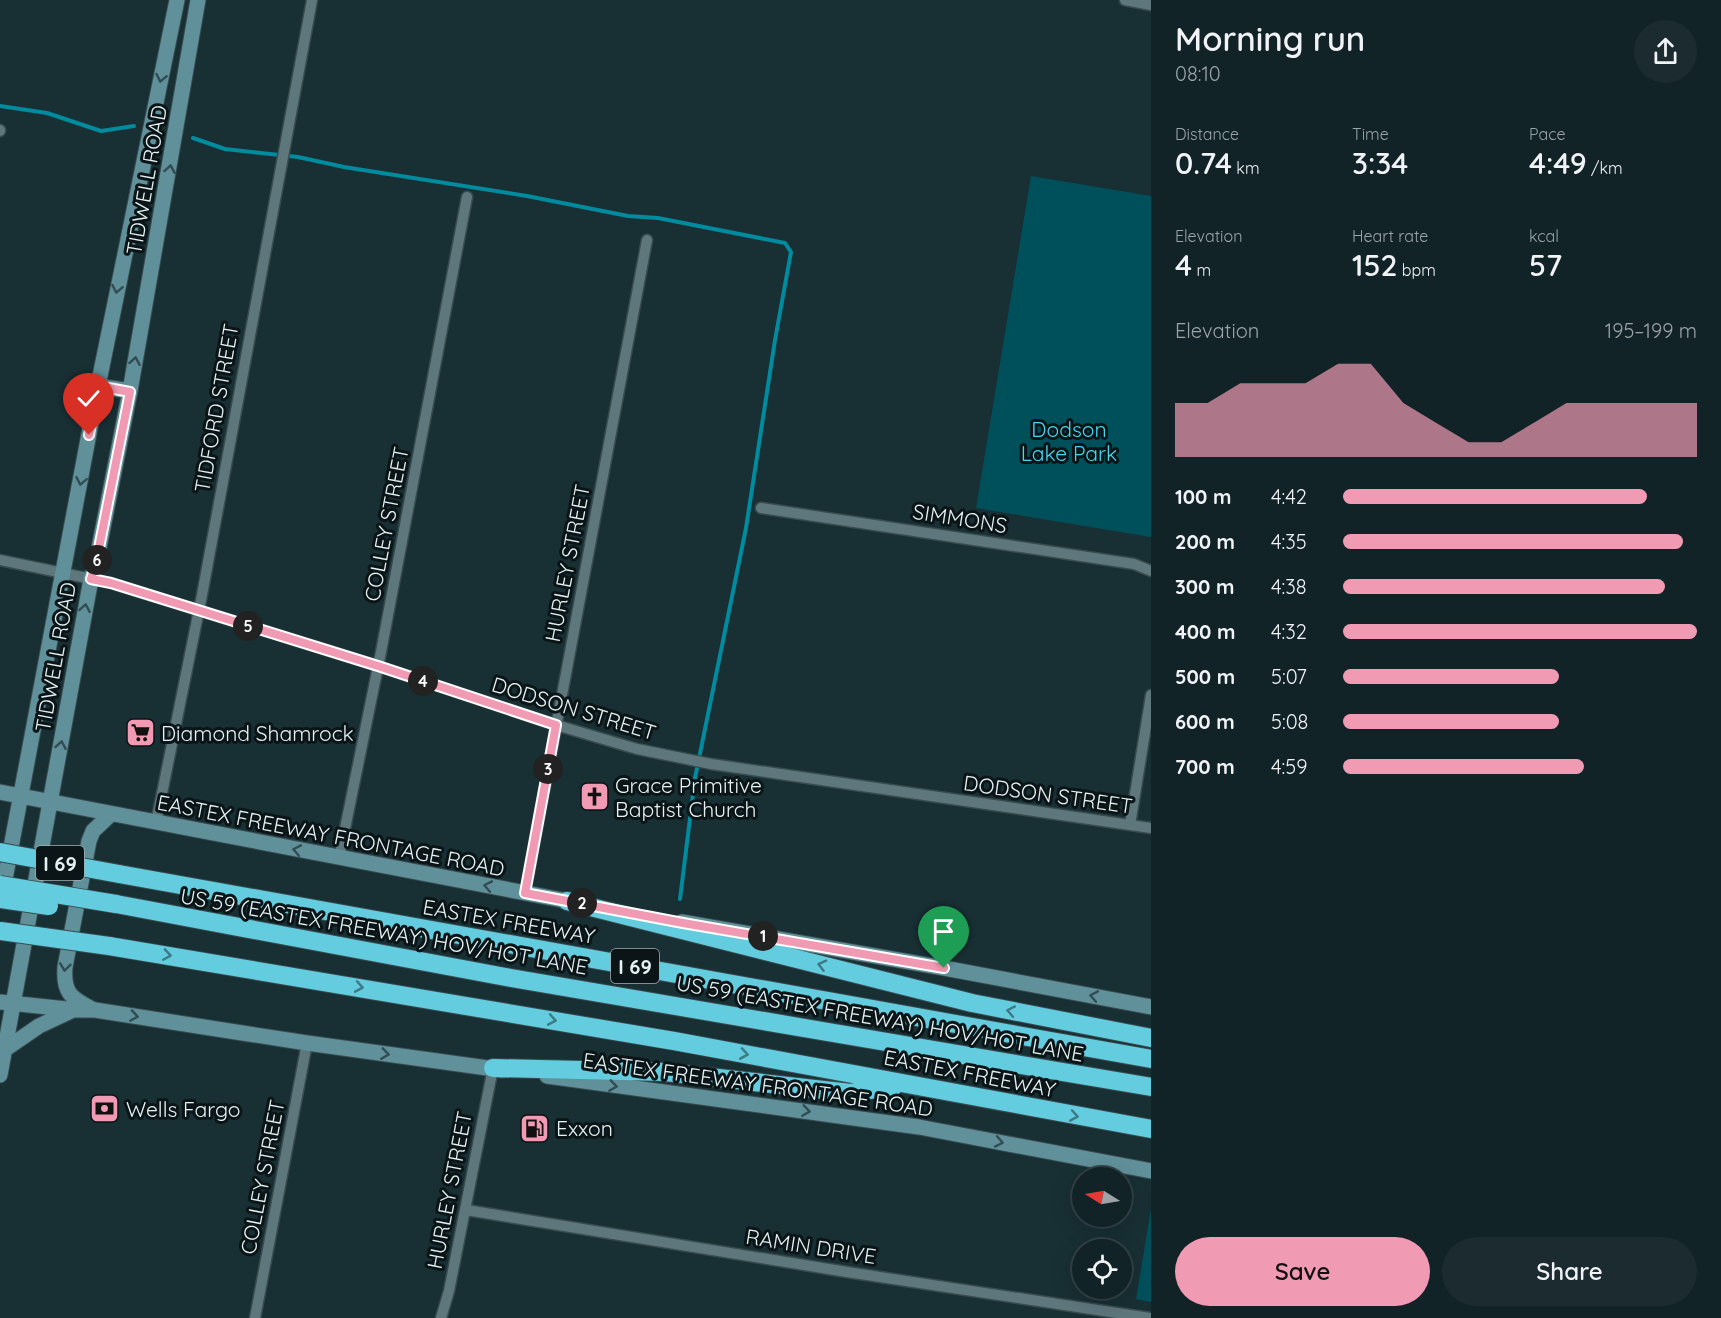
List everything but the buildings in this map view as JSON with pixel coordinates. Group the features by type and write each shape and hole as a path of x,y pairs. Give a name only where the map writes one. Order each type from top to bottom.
{"highway":[{"name":"EASTEX FREEWAY","path":"0,852 1151,1059"},
{"name":"I 69","path":"0,885 115,910"},
{"name":"I 69","path":"0,898 115,910"},
{"path":"567,901 972,1003 1151,1038"},
{"name":"US 59 (EASTEX FREEWAY) HOV/HOT LANE","path":"115,910 367,951 511,978 1151,1087"},
{"name":"EASTEX FREEWAY","path":"0,931 109,946 674,1041 1151,1129"},
{"path":"493,1068 665,1072 851,1093 908,1084"}],"main road":[{"name":"TIDWELL ROAD","path":"0,905 98,386 177,0"},
{"name":"TIDWELL ROAD","path":"0,1075 7,1003 50,802 91,579 130,392 198,0"},
{"path":"170,39 190,42"},
{"path":"98,386 130,392"},
{"name":"EASTEX FREEWAY FRONTAGE ROAD","path":"0,792 567,901 1151,1007"},
{"path":"95,1010 71,996 65,988 65,967 89,841 93,831 111,814"},
{"name":"EASTEX FREEWAY FRONTAGE ROAD","path":"7,1003 95,1010 307,1043 919,1127 1151,1171"},
{"path":"4,1050 39,1026 76,1010"}],"street":[{"name":"TIDFORD STREET","path":"156,823 312,0"},
{"path":"1125,0 1151,5"},
{"name":"COLLEY STREET","path":"339,858 378,666 467,196"},
{"name":"HURLEY STREET","path":"525,893 647,240"},
{"name":"SIMMONS","path":"761,508 1134,564 1151,571"},
{"name":"DODSON STREET","path":"0,560 111,583 637,749 711,764 1151,828"},
{"path":"1130,825 1151,695"},
{"name":"COLLEY STREET","path":"255,1318 307,1043"},
{"name":"HURLEY STREET","path":"441,1318 466,1210 493,1068"},
{"name":"RAMIN DRIVE","path":"466,1210 847,1272 1150,1318"}],"green space":[{"name":"Dodson Lake Park","path":"1031,176 1151,196 1151,537 976,508"},
{"path":"1151,1209 1151,1302 1136,1299"}],"waterway":[{"path":"0,106 47,113 101,131 134,126"},
{"path":"193,138 225,149 298,157 344,167 527,196 628,216 658,218 785,243 791,252 746,528 695,778 680,899"}],"place":[{"name":"Diamond Shamrock","path":"140,733"},
{"name":"Grace Primitive Baptist Church","path":"594,797"},
{"name":"Wells Fargo","path":"105,1109"},
{"name":"Exxon","path":"535,1128"}],"route":[{"path":"89,435 98,386 130,392 91,579 111,583 378,666 556,725 525,893 944,968"}]}
